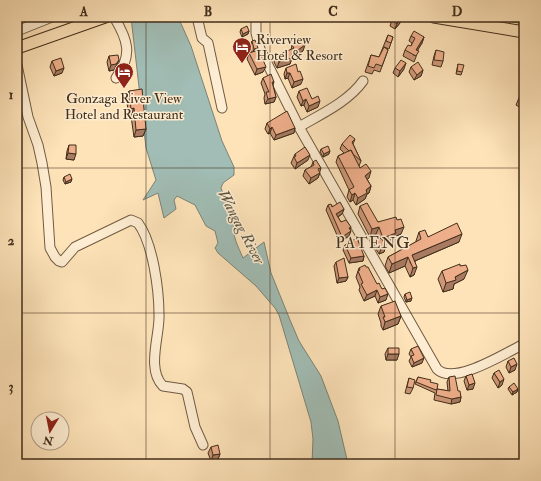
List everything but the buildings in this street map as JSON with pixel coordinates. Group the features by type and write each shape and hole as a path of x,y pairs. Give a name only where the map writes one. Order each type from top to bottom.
{"main road":[{"path":"17,48 106,17"},
{"path":"434,17 524,32"}],"street":[{"path":"17,31 52,17"},
{"path":"114,17 122,31 128,53 123,68 116,78"},
{"path":"197,17 202,38 208,42 222,108"},
{"path":"256,17 256,33 259,45 299,127 440,372 452,375 464,372 524,344"},
{"path":"17,65 28,116 38,145 42,163 46,187 48,234 52,253 62,262 70,250 88,240 131,220 138,223 152,255 158,298 160,316 155,359 157,376 163,386 183,389 187,392 195,427 203,445"},
{"path":"299,127 333,108 357,89 363,81"}],"green space":[{"path":"485,17 524,17 524,24"}],"water":[{"path":"131,17 178,17 191,46 222,141 234,167 234,175 223,183 221,188 234,224 234,233 237,245 243,258 264,242 271,273 290,320 299,341 321,376 338,421 348,464 312,464 313,439 311,422 279,315 275,308 256,286 218,253 215,248 218,243 215,231 206,226 195,205 177,196 174,200 176,209 164,218 158,193 143,200 156,180 146,148"}],"place":[{"name":"Riverview Hotel & Resort","path":"242,64"},
{"name":"Gonzaga River View Hotel and Restaurant","path":"124,89"}],"district":[{"name":"PATENG","path":"373,243"}],"water label":[{"name":"Wangag River","path":"241,227"}]}
